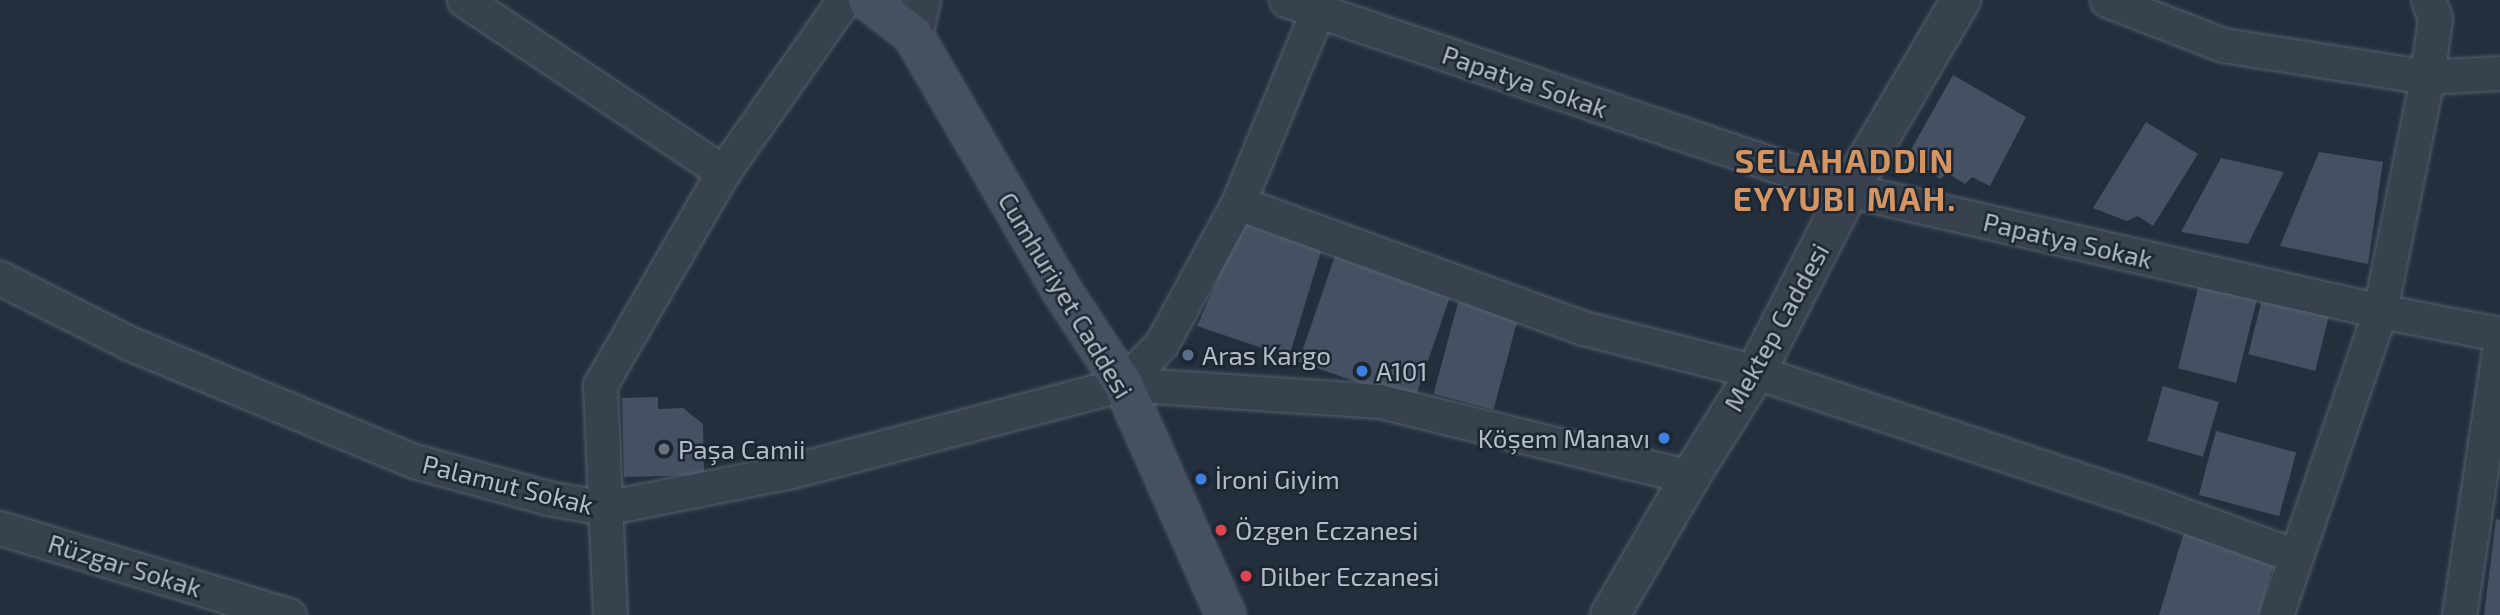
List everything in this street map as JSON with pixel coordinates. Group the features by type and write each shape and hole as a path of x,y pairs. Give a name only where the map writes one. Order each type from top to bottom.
{"main road":[{"name":"Cumhuriyet Caddesi","path":"868,0 917,18 1062,291 1123,384 1226,615"}],"street":[{"path":"464,0 723,172"},
{"path":"610,615 600,385 723,172 844,0"},
{"name":"Papatya Sokak","path":"1286,0 1335,10 1849,190 2380,311 2500,334"},
{"name":"Mektep Caddesi","path":"1610,615 1690,477 1756,372 1849,190 1961,0"},
{"path":"2107,0 2223,45 2427,77 2500,73"},
{"path":"2276,615 2380,311 2427,77 2435,18 2428,0"},
{"path":"1123,384 1163,343 1238,203 1335,10"},
{"path":"1238,203 1584,328 1756,372 2150,503 2297,556"},
{"name":"Palamut Sokak","path":"0,278 130,343 414,461 548,498 605,508 792,471 1123,384"},
{"path":"2459,615 2500,345"},
{"path":"1123,384 1380,401 1690,477"},
{"name":"Rüzgar Sokak","path":"0,528 289,615"}],"building":[{"path":"1953,75 2026,117 1990,186 1972,177 1965,184 1947,173 1940,179 1927,169 1919,174 1904,162"},
{"path":"2146,122 2198,154 2153,226 2138,216 2127,221 2093,208"},
{"path":"2319,152 2383,162 2368,264 2280,246"},
{"path":"2221,158 2284,172 2248,244 2181,232"},
{"path":"1245,217 1322,248 1289,357 1197,326"},
{"path":"1336,253 1451,293 1414,401 1299,362"},
{"path":"2200,280 2258,295 2236,383 2178,368"},
{"path":"2263,295 2330,312 2315,371 2248,354"},
{"path":"1459,299 1519,315 1494,410 1434,394"},
{"path":"2163,386 2219,402 2203,457 2147,441"},
{"name":"Paşa Camii","path":"658,397 658,409 683,408 703,424 704,475 624,477 622,398"},
{"path":"2216,431 2296,452 2279,516 2199,495"},
{"path":"2496,519 2500,520 2500,615 2484,615"},
{"path":"2185,529 2276,555 2259,615 2159,615"}],"place":[{"name":"Aras Kargo","path":"1188,355"},
{"name":"A101","path":"1362,371"},
{"name":"Köşem Manavı","path":"1664,438"},
{"name":"Paşa Camii","path":"664,449"},
{"name":"İroni Giyim","path":"1201,479"},
{"name":"Özgen Eczanesi","path":"1221,530"},
{"name":"Dilber Eczanesi","path":"1246,576"}],"district":[{"name":"SELAHADDIN EYYUBI MAH.","path":"1845,180"}]}
